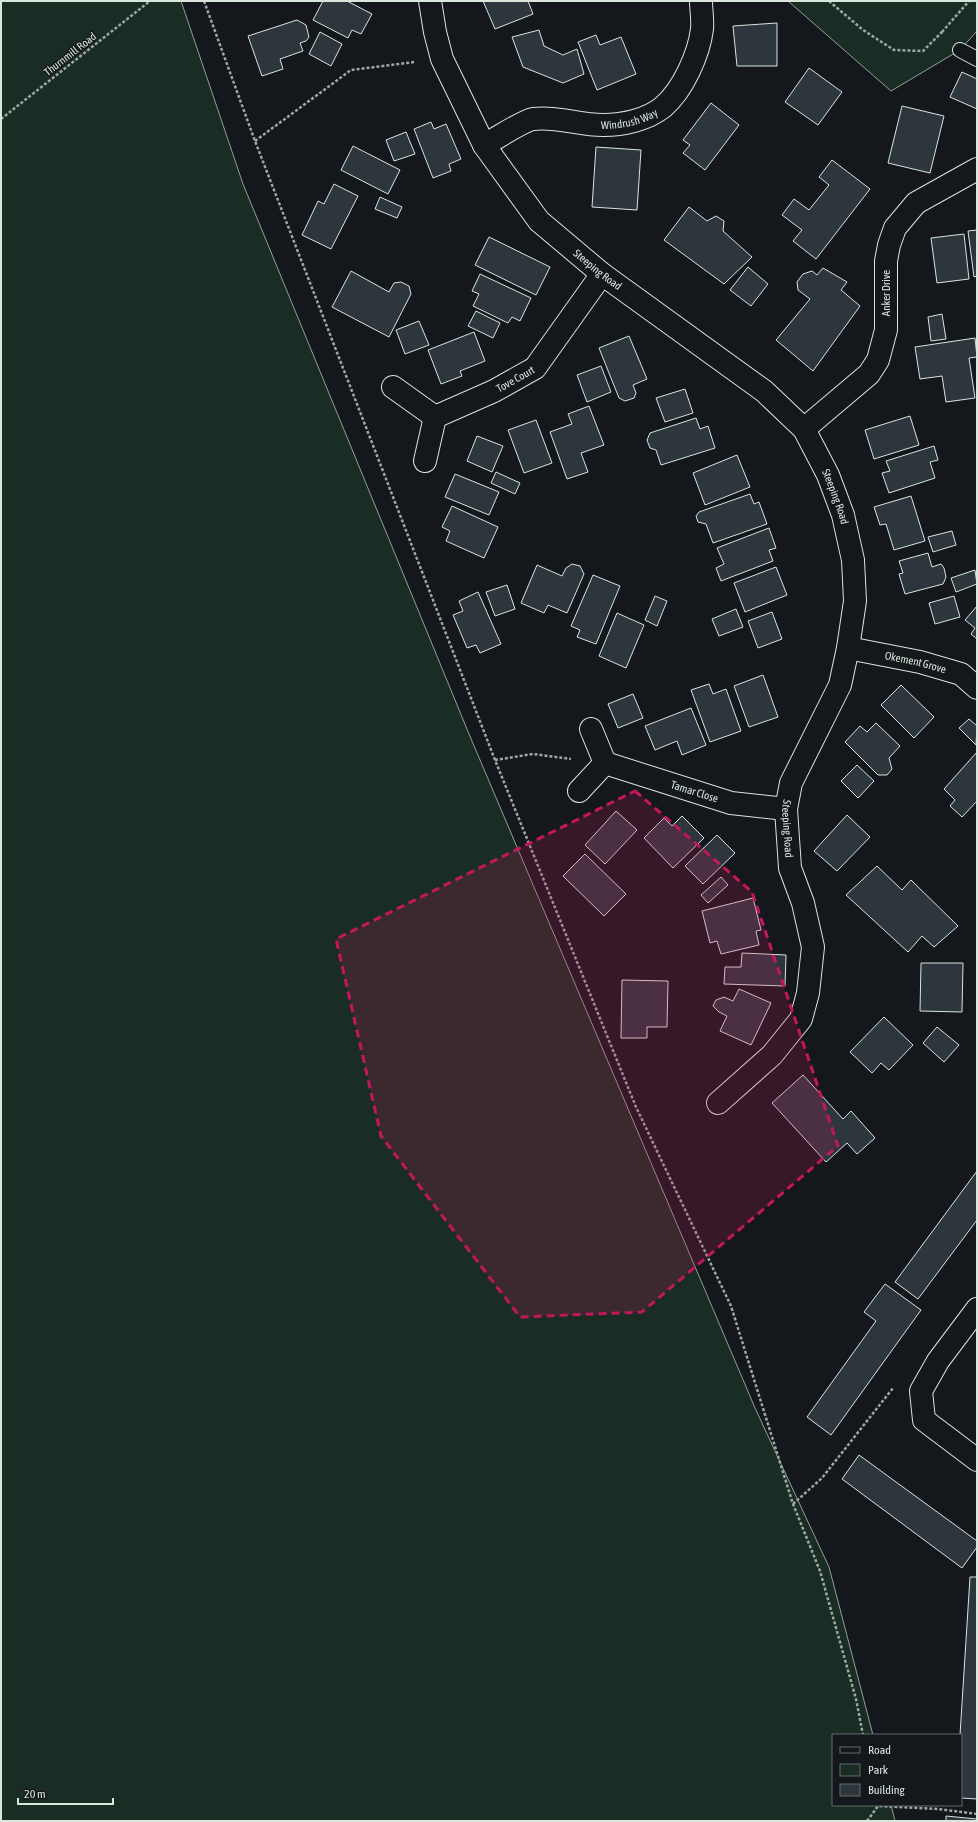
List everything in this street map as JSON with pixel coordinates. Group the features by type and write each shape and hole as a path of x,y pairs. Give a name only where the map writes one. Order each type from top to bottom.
{"street":[{"name":"Steeping Road","path":"430,1 435,32 442,59 484,145 539,221 602,274 764,391 804,429 828,475 843,515 853,560 854,601 848,648 840,685 791,782 786,809 790,868 802,903 813,947 808,993 801,1019 772,1055 718,1102"},
{"name":"Windrush Way","path":"484,145 531,120 546,118 601,125 621,124 643,118 663,107 682,84 693,62 702,29 701,1"},
{"name":"Anker Drive","path":"804,429 869,374 878,360 886,330 886,261 889,245 895,228 916,203 977,169"},
{"name":"Tove Court","path":"435,416 494,391 535,368 602,274"},
{"path":"393,387 435,416 425,461"},
{"name":"Okement Grove","path":"848,648 920,662 961,674 977,688"},
{"path":"579,791 605,763 591,729"},
{"name":"Tamar Close","path":"605,763 731,803 786,809"},
{"path":"977,1309 938,1361 921,1391 924,1420 977,1460"}],"lane":[{"path":"960,50 977,59"}],"path":[{"name":"Thurnmill Road","path":"1,119 150,1"},
{"path":"204,1 255,141 495,760 636,1107 731,1306 792,1504 820,1571 856,1699 863,1734"},
{"path":"829,1 863,30 894,50 923,51 942,32"},
{"path":"255,141 351,70 442,59"},
{"path":"495,760 533,754 605,763"},
{"path":"792,1504 822,1478 894,1387 921,1391"},
{"path":"867,1821 878,1806 938,1809 977,1814"}],"highlighted area":[{"path":"635,791 752,892 838,1146 642,1312 520,1317 381,1136 336,939"}],"green space":[{"path":"1,1 181,1 243,184 469,734 755,1408 829,1567 873,1734 832,1734 832,1806 891,1806 895,1821 1,1821"},
{"path":"788,1 977,1 977,31 960,50 891,91"}],"building":[{"path":"323,1 347,1 372,14 361,34 352,30 348,38 313,20"},
{"path":"483,1 528,1 533,14 495,29"},
{"path":"297,20 306,25 309,37 306,41 300,43 303,51 280,59 283,69 262,76 248,36"},
{"path":"777,23 777,66 737,66 733,26"},
{"path":"539,30 544,46 563,55 577,49 584,74 563,83 523,67 512,37"},
{"path":"320,32 342,44 331,66 309,54"},
{"path":"596,35 600,45 621,37 636,74 597,90 578,42"},
{"path":"809,68 842,92 818,125 785,102"},
{"path":"962,72 977,79 977,109 950,97"},
{"path":"711,103 739,125 705,170 683,153 690,145 683,140"},
{"path":"902,106 944,116 930,173 888,163"},
{"path":"431,122 434,129 446,124 461,159 449,164 451,171 433,178 414,129"},
{"path":"406,132 415,154 394,161 386,140"},
{"path":"353,146 400,170 388,194 341,170"},
{"path":"596,147 641,150 637,210 592,207"},
{"path":"832,160 870,189 816,259 793,241 802,230 782,215 794,199 809,210 829,185 819,177"},
{"path":"334,184 358,196 331,249 302,235 318,201 324,204"},
{"path":"380,197 402,207 397,218 375,209"},
{"path":"689,207 707,221 716,216 724,221 723,231 752,257 724,284 664,240"},
{"path":"977,230 977,276 974,277 968,231"},
{"path":"964,234 969,279 937,283 931,238"},
{"path":"489,237 550,267 536,295 475,265"},
{"path":"748,267 768,284 751,306 730,290"},
{"path":"823,268 847,282 841,290 860,306 813,371 776,340 810,299 798,290 797,282 803,274 812,271 817,275"},
{"path":"351,271 389,292 394,283 401,282 409,286 411,294 389,337 332,307"},
{"path":"480,274 531,298 520,321 512,317 508,323 473,306 479,294 472,291"},
{"path":"476,311 500,323 493,338 468,326"},
{"path":"942,314 946,339 931,341 928,317"},
{"path":"419,321 429,345 405,354 396,330"},
{"path":"474,332 485,361 460,371 462,376 441,384 428,350"},
{"path":"629,336 647,379 633,385 636,393 634,398 625,401 619,398 599,348"},
{"path":"975,338 977,357 969,358 975,398 946,402 942,376 920,379 915,347"},
{"path":"601,366 611,392 587,402 577,375"},
{"path":"685,389 693,413 665,422 656,398"},
{"path":"589,406 604,445 581,453 588,472 567,479 550,432 572,424 568,414"},
{"path":"910,416 919,445 874,459 865,430"},
{"path":"696,418 700,429 708,426 715,448 661,465 656,450 650,448 647,440 650,433"},
{"path":"536,420 552,463 524,473 508,430"},
{"path":"477,436 503,446 492,472 467,461"},
{"path":"934,446 938,460 930,462 935,478 889,493 882,473 890,471 886,461"},
{"path":"737,455 750,487 705,505 693,473"},
{"path":"496,472 520,483 515,494 491,483"},
{"path":"455,474 499,492 489,515 445,497"},
{"path":"750,494 754,504 759,502 767,524 713,543 706,524 698,522 696,516 699,512"},
{"path":"911,496 925,541 894,550 886,524 880,525 874,507"},
{"path":"452,506 498,527 484,558 446,541 450,531 442,527"},
{"path":"769,528 776,548 769,550 773,561 721,581 716,568 724,564 717,548"},
{"path":"952,531 956,545 933,552 928,537"},
{"path":"928,553 932,567 941,564 944,568 946,577 943,584 905,594 899,574 903,573 899,561"},
{"path":"572,564 580,566 584,574 567,613 548,605 544,613 521,603 537,565 562,576 566,568"},
{"path":"776,567 787,595 745,612 734,583"},
{"path":"975,570 977,584 956,592 951,578"},
{"path":"593,575 620,586 596,644 577,637 580,630 571,626"},
{"path":"507,585 515,609 495,616 486,592"},
{"path":"478,592 501,644 480,653 476,645 467,648 453,615 463,611 459,601"},
{"path":"655,596 667,601 657,626 645,620"},
{"path":"954,596 960,617 935,624 929,603"},
{"path":"977,606 977,639 971,634 975,628 965,620"},
{"path":"736,609 743,627 719,636 712,619"},
{"path":"772,612 782,639 758,648 748,621"},
{"path":"617,613 644,625 626,668 599,656"},
{"path":"763,675 778,717 749,727 734,686"},
{"path":"709,684 713,694 726,689 741,731 710,742 691,690"},
{"path":"901,685 934,717 914,738 881,705"},
{"path":"633,694 643,718 618,728 608,704"},
{"path":"691,708 706,745 682,755 677,741 655,750 645,726"},
{"path":"969,719 977,726 976,745 959,728"},
{"path":"876,723 900,746 889,758 892,769 887,775 878,775 845,742 860,726 867,732"},
{"path":"977,752 977,801 962,817 950,806 955,800 944,789"},
{"path":"857,765 874,781 858,798 841,781"},
{"path":"616,811 637,830 605,864 585,845"},
{"path":"847,815 870,837 837,871 814,851"},
{"path":"682,816 704,838 673,868 644,838 664,818 672,826"},
{"path":"717,835 735,853 703,884 685,866"},
{"path":"585,854 626,894 604,916 563,876"},
{"path":"877,866 902,890 911,880 958,926 934,947 922,936 908,952 846,895"},
{"path":"721,877 728,885 708,903 701,895"},
{"path":"753,898 761,930 756,931 759,945 721,954 717,941 710,943 702,911"},
{"path":"742,953 786,955 785,986 724,984 725,967 741,967"},
{"path":"921,963 963,963 962,1012 920,1011"},
{"path":"622,980 668,981 667,1027 647,1027 647,1038 621,1038"},
{"path":"739,989 771,1003 751,1045 720,1031 727,1016 719,1012 713,1006 716,1000 724,997 733,1001"},
{"path":"884,1017 913,1045 889,1070 881,1063 872,1073 850,1052"},
{"path":"937,1027 959,1045 944,1062 923,1043"},
{"path":"803,1075 843,1119 851,1111 875,1138 857,1154 847,1143 826,1162 772,1103"},
{"path":"977,1171 977,1220 918,1299 895,1282"},
{"path":"885,1284 921,1310 831,1435 807,1417 876,1321 864,1312"},
{"path":"859,1455 977,1541 977,1547 962,1568 842,1479"},
{"path":"970,1577 977,1577 977,1799 962,1798 962,1734 960,1734"},
{"path":"946,1816 977,1819 977,1821 946,1821"}]}
